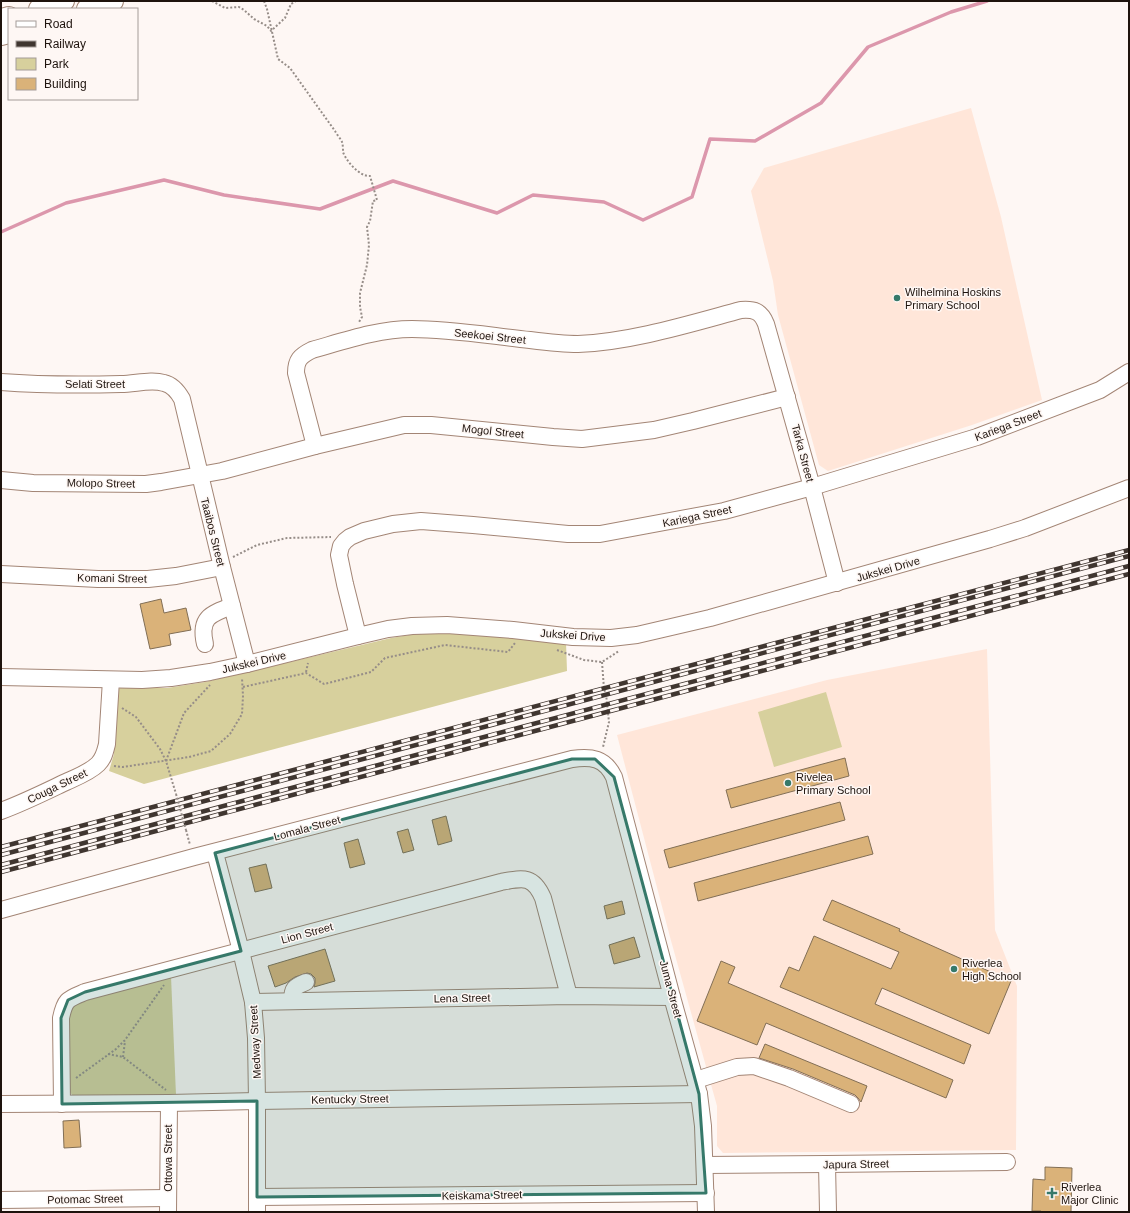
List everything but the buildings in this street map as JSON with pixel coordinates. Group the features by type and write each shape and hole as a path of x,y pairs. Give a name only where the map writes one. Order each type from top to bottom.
{"main road":[{"path":"42,8 64,1"},
{"path":"90,8 113,1"}],"street":[{"name":"Seekoei Street","path":"315,446 297,380 296,365 304,354 312,350 382,332 413,329 449,331 562,344 595,343 632,337 747,310 752,310 760,314 764,317 766,324"},
{"name":"Tarka Street","path":"766,324 812,487 837,583"},
{"name":"Kariega Street","path":"345,541 350,537 364,531 406,522 421,521 568,534 600,534 724,511 812,487 977,437 1100,390 1129,372"},
{"name":"Selati Street","path":"1,382 86,384 164,383 178,392 182,399"},
{"name":"Mogol Street","path":"200,475 222,471 392,427 431,425 582,439 654,430 787,397"},
{"name":"Taaibos Street","path":"182,399 232,606 237,666"},
{"name":"Molopo Street","path":"1,480 33,483 146,484 200,475"},
{"name":"Jukskei Drive","path":"1,677 111,680 171,678 237,666 388,629 427,625 447,625 524,631 572,637 611,638 638,635 710,618 990,539 1025,528 1129,488"},
{"path":"345,541 340,550 339,559 358,636"},
{"name":"Komani Street","path":"1,574 98,579 148,579 176,576 222,567"},
{"path":"205,644 203,627 206,620 214,613 232,606"},
{"name":"Couga Street","path":"1,811 20,804 81,775 94,768 99,763 105,754 107,744 111,680"},
{"name":"Lomala Street","path":"1,910 194,857 215,853 572,759 585,757 596,759"},
{"name":"Juma Street","path":"596,759 611,770 614,777 672,997 698,1087 702,1112 706,1212"},
{"name":"Medway Street","path":"215,853 241,950 253,1002 256,1038 257,1204"},
{"name":"Lion Street","path":"62,1104 61,1018 64,1005 68,1000 85,992 501,882 526,879 536,885 543,898 569,996"},
{"path":"292,1001 292,991 306,982"},
{"name":"Lena Street","path":"253,1002 569,996 672,997"},
{"name":"Kentucky Street","path":"1,1104 257,1101 698,1087 737,1067 754,1066 789,1078 851,1104"},
{"name":"Ottowa Street","path":"168,1205 169,1103"},
{"name":"Japura Street","path":"705,1164 1007,1162"},
{"path":"827,1164 828,1212"},
{"name":"Keiskama Street","path":"257,1204 706,1193"},
{"name":"Potomac Street","path":"1,1200 168,1205"}],"path":[{"path":"212,1 225,8 239,7 271,30"},
{"path":"264,1 278,59 290,68 335,131 342,142 344,153 348,160 357,170 370,176 376,200 374,200 370,221 367,228 369,245 367,265 360,292 362,318 358,324 362,337"},
{"path":"271,30 285,18 292,4 296,1"},
{"path":"222,567 235,555 257,545 287,538 332,537 345,541"},
{"path":"242,687 306,673 324,684 371,672 385,658 445,645 508,652 524,631"},
{"path":"596,759 603,748 609,722 602,662"},
{"path":"99,763 123,767 166,761 189,757 211,751 230,734 242,714 244,696 237,666 184,713 166,761"},
{"path":"110,700 136,717 160,749 166,761 190,843"},
{"path":"62,1083 76,1078 126,1040 176,968"},
{"path":"122,1057 126,1040"},
{"path":"108,1054 122,1057 167,1091 169,1103"}],"highlighted area":[{"path":"572,759 595,759 614,777 699,1094 706,1193 257,1197 257,1101 62,1104 61,1018 68,1000 85,992 241,951 215,853"}],"shaded area":[{"name":"Wilhelmina Hoskins Primary School","path":"971,108 1001,217 1042,400 972,425 828,471 819,465 778,315 773,281 751,191 764,168"},
{"path":"987,649 995,930 1017,986 1016,1150 723,1153 717,1146 717,1106 670,937 617,735 827,680"}],"green space":[{"path":"427,632 566,642 567,671 144,784 109,771 114,754 116,693 120,688 167,688 205,682 391,638"},
{"path":"826,692 842,747 774,767 758,712"},
{"path":"171,976 176,1095 73,1096 69,1091 66,1029 72,1006 78,1000"}],"waterway":[{"path":"1,232 66,203 164,180 224,195 320,209 393,181 497,213 533,195 604,202 643,220 692,197 710,139 755,141 821,103 868,47 951,12 987,1"}],"railway":[{"path":"1,847 1129,550"},
{"path":"1,855 1129,556"},
{"path":"1,865 1129,566"},
{"path":"1,872 1129,574"}],"place":[{"name":"Wilhelmina Hoskins Primary School","path":"897,298"},
{"name":"Rivelea Primary School","path":"788,783"},
{"name":"Riverlea High School","path":"954,969"},
{"name":"Riverlea Major Clinic","path":"1052,1193"}]}
